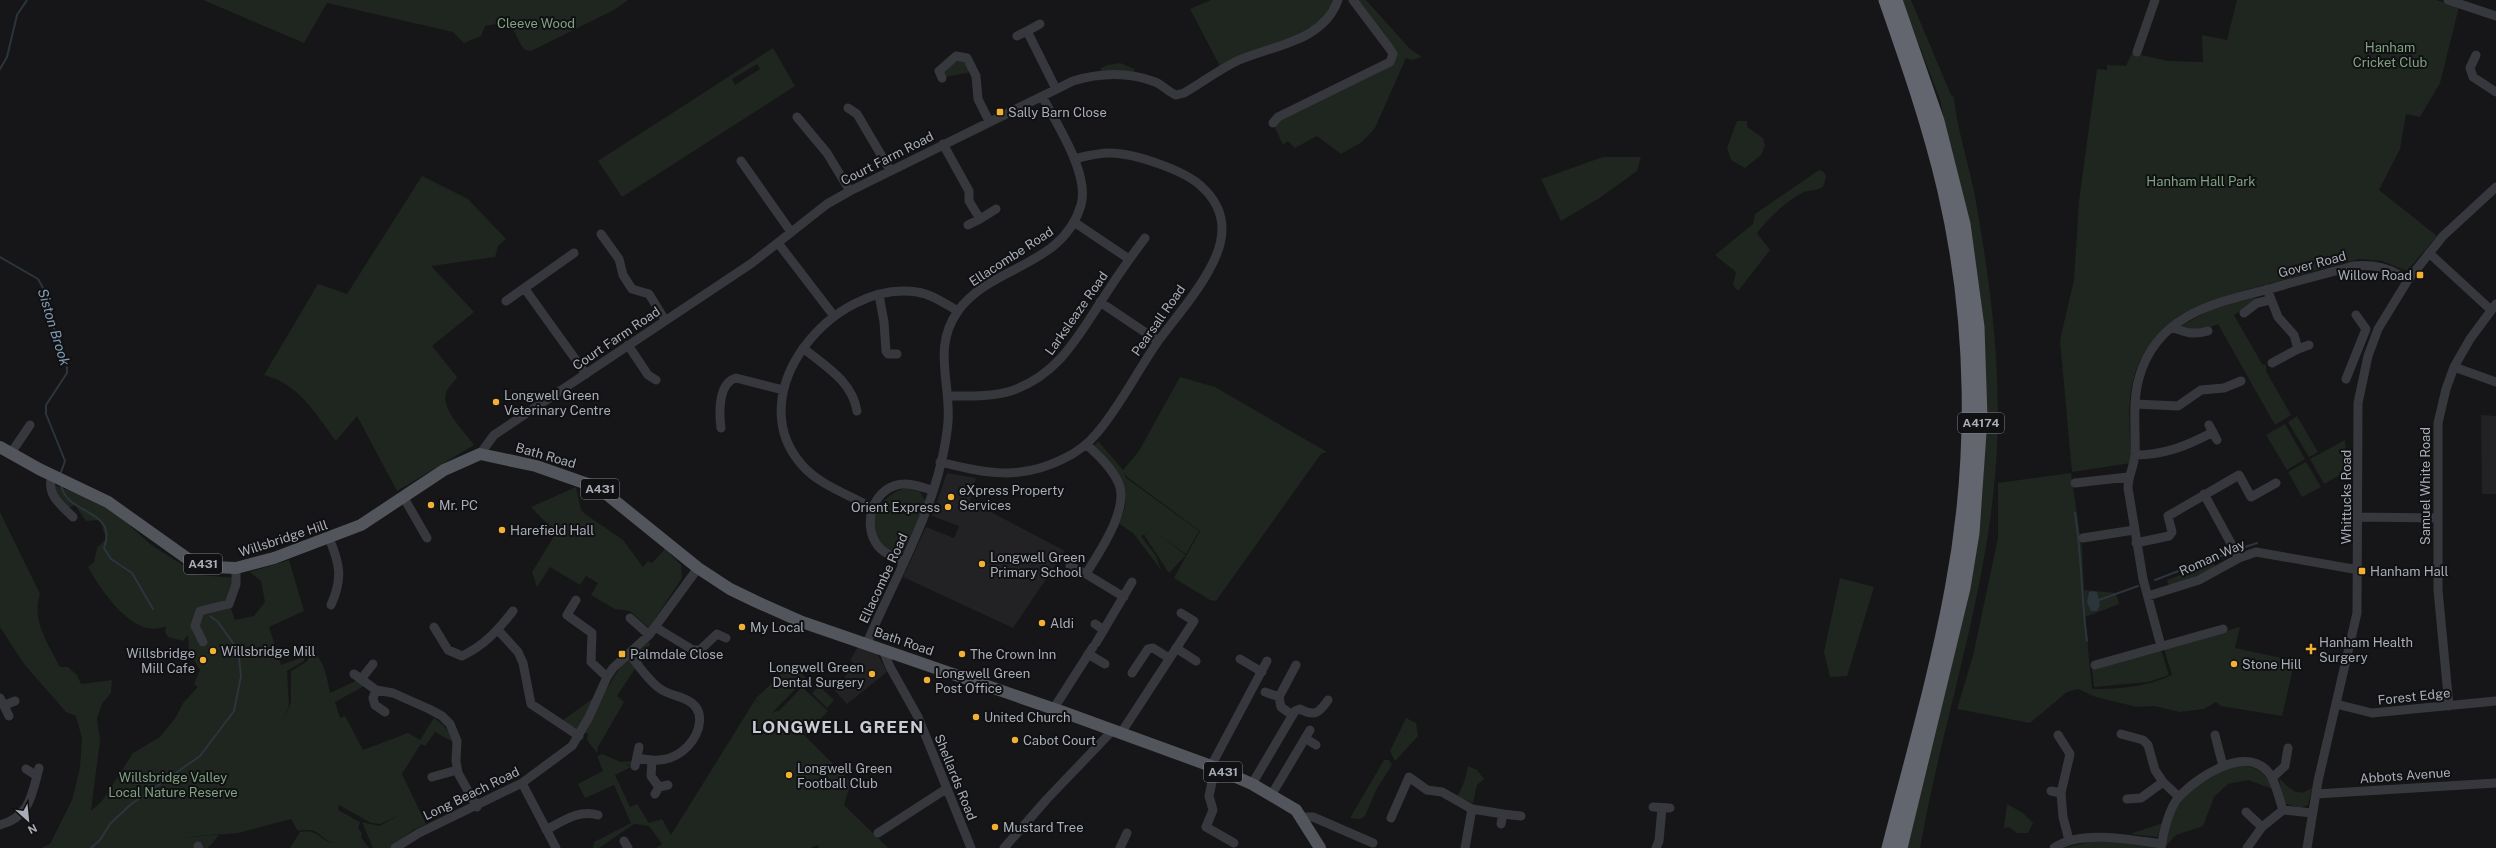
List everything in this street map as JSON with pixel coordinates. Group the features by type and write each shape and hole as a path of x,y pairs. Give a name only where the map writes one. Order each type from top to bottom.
{"highway":[{"name":"A4174","path":"1884,0 1929,132 1944,192 1956,251 1964,312 1969,417 1960,533 1952,589 1939,651 1888,848"},
{"name":"A4174","path":"1896,0 1938,121 1964,224 1978,327 1981,411 1973,533 1964,588 1901,848"}],"main road":[{"name":"A431","path":"0,447 55,476"},
{"name":"Willsbridge Hill","path":"55,476 108,502 188,559 214,567 236,568 256,564 328,538 369,521 456,463 480,454"},
{"name":"Bath Road","path":"480,454 536,466 599,488 698,568 730,589 802,622 1054,708 1213,767 1252,784 1289,804 1300,817 1320,848"}],"street":[{"name":"Court Farm Road","path":"480,454 489,439 752,263 827,204 850,191 1056,88 1091,76 1112,75 1133,77 1156,82 1171,94 1180,95 1235,62 1295,41 1317,29 1332,16 1338,0"},
{"path":"1273,122 1278,117 1390,62 1393,54 1353,0"},
{"path":"2137,52 2155,0"},
{"path":"2448,0 2496,16"},
{"path":"1017,36 1040,24"},
{"path":"1027,31 1056,88"},
{"path":"2476,55 2470,68 2473,77 2496,92"},
{"path":"938,72 956,56 967,58 976,76 978,99 989,122"},
{"name":"Ellacombe Road","path":"867,643 921,526 940,462 948,423 948,396 942,354 948,330 958,311 971,296 1053,247 1067,234 1074,222 1081,203 1081,181 1074,159 1042,96"},
{"path":"848,108 857,114 890,170"},
{"path":"798,117 827,153 850,191"},
{"path":"943,144 969,191 969,201 980,219"},
{"name":"Pearsall Road","path":"940,462 980,472 1019,473 1053,464 1086,444 1104,424 1158,342 1208,272 1219,247 1222,230 1220,214 1213,198 1201,186 1166,167 1136,158 1111,153 1091,155 1074,159"},
{"path":"741,161 791,232"},
{"name":"Whittucks Road","path":"2307,848 2316,794 2357,613 2359,517 2358,403 2368,356 2378,329 2408,280 2443,236 2496,187"},
{"path":"968,225 996,209"},
{"path":"1074,222 1129,259"},
{"path":"601,234 619,259 623,275 632,289 649,294 665,320"},
{"name":"Larksleaze Road","path":"948,396 997,394 1036,380 1058,363 1077,339 1100,302 1144,238"},
{"path":"778,242 834,316"},
{"path":"506,301 574,253"},
{"path":"2429,253 2493,307"},
{"name":"Gover Road","path":"2128,477 2133,469 2135,455 2135,404 2139,377 2146,360 2158,341 2188,314 2212,304 2354,266 2366,265 2393,270 2408,280"},
{"path":"525,289 586,374"},
{"name":"Gover Road","path":"2267,289 2270,300 2278,317 2294,335 2298,349"},
{"path":"872,508 813,475 794,454 786,436 783,419 783,390 792,366 803,348 817,330 834,316 879,296 902,291 918,292 934,297 958,311"},
{"path":"879,296 884,322 885,350 888,354 897,354"},
{"path":"2244,313 2257,303 2270,300"},
{"path":"1100,302 1158,342"},
{"name":"Samuel White Road","path":"2449,706 2438,590 2438,423 2454,366 2470,338 2493,307"},
{"path":"2346,379 2355,351 2366,329 2356,315"},
{"path":"2172,327 2185,333 2198,334 2208,331"},
{"path":"628,345 649,379"},
{"path":"2272,362 2298,349 2309,346"},
{"path":"803,348 846,384 859,397 857,411"},
{"path":"2355,351 2368,356"},
{"path":"2454,366 2496,382"},
{"path":"718,422 723,394 732,379 736,378 783,390"},
{"path":"2135,404 2178,406 2201,390 2224,388 2241,380"},
{"path":"11,453 30,425"},
{"path":"2135,455 2154,455 2169,451 2189,445 2213,432"},
{"path":"1086,444 1109,466 1120,485 1121,504 1117,516 1086,574"},
{"path":"2136,543 2169,536 2172,532 2168,516 2239,475 2251,497 2276,483"},
{"path":"55,476 50,491 55,500 74,517"},
{"path":"2075,483 2128,477 2136,543 2161,646"},
{"path":"904,563 879,547 871,528 872,508 883,494 905,484 932,490"},
{"path":"2204,494 2239,558"},
{"path":"404,498 427,538"},
{"path":"2359,517 2438,518"},
{"path":"2083,538 2134,530"},
{"path":"328,538 339,569 340,579 336,601"},
{"name":"Roman Way","path":"2148,596 2199,580 2239,558 2256,552 2358,570"},
{"path":"1070,566 1124,597"},
{"path":"203,642 194,626 196,618 200,612 209,608 229,604 236,584 236,568"},
{"name":"Long Beach Road","path":"395,848 419,833 477,807 522,783 572,746 579,736 607,677 629,653 649,635 698,568"},
{"path":"1054,708 1104,630 1132,582"},
{"path":"576,600 567,614 592,633 591,662 607,677"},
{"path":"434,634 450,652 462,656 476,649 498,630 513,611"},
{"path":"1004,848 1047,799 1117,731 1194,621 1182,613"},
{"path":"630,618 649,635"},
{"path":"1095,624 1104,630"},
{"path":"655,627 694,650 700,650 713,635 717,634 726,638"},
{"path":"2095,665 2223,629"},
{"path":"498,630 518,652 523,663 531,704 579,736"},
{"path":"1092,648 1105,664"},
{"path":"1132,673 1148,649 1153,648 1169,658"},
{"path":"1176,648 1196,661"},
{"name":"Shellards Road","path":"883,650 893,673 918,717 971,848"},
{"path":"629,653 660,688 671,695 686,699 699,711 701,720 698,731 688,746 672,758 636,762 639,747"},
{"path":"893,673 899,655"},
{"path":"1240,659 1262,672"},
{"path":"1234,843 1206,827 1213,810 1209,796 1213,767 1267,661"},
{"path":"372,664 358,676 376,690 393,693 442,716 456,736 457,770 460,779 477,807"},
{"path":"1292,715 1281,707 1279,697 1296,665"},
{"path":"376,690 374,701 381,713"},
{"path":"1265,692 1279,697"},
{"path":"1252,784 1292,715 1300,709 1312,714 1317,713 1328,700"},
{"path":"9,716 2,701 15,701"},
{"name":"Forest Edge","path":"2336,704 2372,714 2496,701"},
{"path":"1272,794 1310,730"},
{"path":"2121,734 2143,740 2148,745 2155,770 2162,782 2179,797"},
{"path":"2058,735 2070,754 2060,793 2063,817 2070,840"},
{"path":"2215,735 2223,766"},
{"path":"1305,738 1316,745"},
{"path":"2272,778 2285,766 2288,748"},
{"path":"652,761 651,776 660,789"},
{"path":"2054,848 2070,840 2111,837 2161,846 2174,805 2179,797 2223,766 2246,762 2260,766 2269,772 2284,810"},
{"path":"0,825 10,822 21,815 30,803 38,772 26,769"},
{"path":"439,778 457,770"},
{"path":"1391,818 1409,778 1427,790 1442,792 1472,809 1521,816"},
{"path":"2127,799 2140,798 2162,782"},
{"name":"Abbots Avenue","path":"2316,794 2496,782"},
{"path":"522,783 556,848"},
{"path":"878,833 946,789"},
{"path":"2051,791 2060,793"},
{"path":"1656,848 1659,841 1661,808"},
{"path":"1465,848 1472,809"},
{"path":"546,830 576,815 593,810"},
{"path":"2247,848 2262,827 2284,810 2312,813"},
{"path":"2246,812 2262,827"},
{"path":"1501,824 1503,814"},
{"path":"1300,817 1313,817 1373,843"},
{"path":"1120,848 1128,833"}],"shaded area":[{"path":"2481,415 2496,416 2496,494 2482,494"},
{"name":"Longwell Green Primary School","path":"947,473 976,478 970,501 1065,551 1013,628 903,577 926,527 954,538 959,526 932,516"},
{"path":"2089,592 2097,592 2100,605 2097,611 2091,611 2087,602"},
{"path":"858,647 877,653 887,672 847,704 835,691 854,663 850,660"}],"green space":[{"name":"Cleeve Wood","path":"203,0 628,0 614,10 531,51 525,50 508,22 485,26 481,36 464,43 453,32 327,3 304,43"},
{"path":"1211,0 1338,0 1325,23 1222,70 1190,9"},
{"path":"1353,0 1366,0 1410,49 1422,57 1412,60 1406,58 1375,128 1362,142 1341,154 1317,136 1295,148 1288,141 1283,145 1273,123 1392,59"},
{"path":"1902,0 1911,0 1951,95 1954,97 1955,108 1974,191 1989,285 1993,317 1998,414 1993,497 1986,548 1920,848 1905,848 1977,537 1982,498 1986,424 1946,128 1940,100"},
{"name":"Hanham Hall Park","path":"2237,0 2436,0 2459,7 2440,83 2420,117 2406,114 2400,149 2379,190 2437,236 2407,271 2382,261 2359,259 2225,296 2186,313 2168,325 2154,340 2142,358 2133,381 2129,411 2131,463 2072,472 2060,340 2074,280 2079,201 2097,69 2107,70 2107,65 2126,66 2132,53 2168,61 2203,62 2202,35 2227,40"},
{"path":"773,48 795,86 622,197 598,161","holes":["757,64 760,69 735,85 732,79"]},
{"path":"962,58 972,72 945,77 944,70"},
{"path":"1120,63 1134,69 1135,72 1101,71 1101,68 1107,65"},
{"path":"1737,121 1747,121 1747,127 1763,138 1765,146 1761,155 1745,168 1731,160 1727,148"},
{"path":"1603,157 1641,157 1637,171 1601,197 1561,221 1541,179"},
{"path":"1819,170 1824,172 1826,177 1823,187 1802,193 1789,201 1772,216 1757,233 1770,250 1738,291 1733,285 1736,272 1715,255 1753,224 1755,214"},
{"path":"422,176 468,199 506,239 498,246 495,257 431,266 474,312 432,346 457,377 448,389 445,400 450,413 474,445 397,491 357,416 336,441 313,410 297,392 276,379 264,375 318,284 347,294"},
{"path":"2256,297 2249,306 2234,315 2262,364 2266,365 2266,371 2291,415 2275,425 2218,324 2206,329 2182,329 2181,326 2212,309"},
{"path":"1180,377 1215,387 1327,452 1321,454 1216,601 1210,600 1174,578 1200,531 1127,477 1124,472 1126,478 1199,531 1186,554 1156,533 1186,555 1169,573 1144,535 1152,530 1141,536 1156,556 1161,570 1134,534 1118,523 1123,512 1125,502 1121,482 1109,464 1094,446 1098,441 1123,470 1139,451"},
{"path":"2297,416 2318,452 2309,457 2288,422"},
{"path":"2285,424 2305,459 2287,470 2266,435"},
{"path":"2345,440 2347,471 2324,484 2310,459"},
{"path":"2306,462 2321,487 2302,497 2288,472"},
{"path":"2071,473 2082,548 2084,590 2116,593 2119,604 2085,617 2092,689 2143,685 2163,679 2172,675 2164,649 2240,627 2235,648 2295,661 2282,716 2221,706 2216,702 2204,709 2180,712 2154,706 2137,707 2096,697 2078,689 2067,692 2030,723 1957,709 1973,656 1998,538 1998,483"},
{"name":"Willsbridge Valley Local Nature Reserve","path":"54,485 82,495 114,511 150,544 198,575 238,578 231,609 235,620 254,616 265,602 261,581 250,572 289,560 304,611 269,627 281,665 305,656 304,661 287,671 289,706 282,723 291,703 291,671 306,662 314,652 321,661 327,676 330,693 358,680 366,685 335,702 340,718 345,716 363,750 408,733 420,740 434,718 446,728 453,742 435,732 425,746 421,744 402,774 426,824 413,830 390,848 373,848 362,822 379,826 400,815 380,824 371,823 339,805 338,810 360,822 358,828 362,833 361,837 369,848 290,848 300,832 306,831 315,833 324,840 332,843 317,832 310,830 298,831 291,819 238,833 220,835 208,848 204,848 202,843 197,845 196,848 41,848 50,844 72,800 80,768 82,738 76,716 66,712 24,664 0,627 0,512 40,594 38,604 39,623 46,641 60,667 68,667 77,675 81,684 112,680 111,693 102,704 97,718 100,740 91,811 102,801 133,753 160,737 176,717 183,703 198,687 194,684 200,670 189,651 188,635 183,641 168,637 165,632 166,626 154,629 142,626 131,620 110,600 88,567 94,562 97,548 106,539 100,520 86,521 75,505 66,509 55,498"},
{"path":"576,487 581,510 623,540 643,567 648,561 652,563 665,549 681,565 682,578 649,628 630,611 615,609 591,595 598,583 586,576 580,585 550,567 537,587 532,572 556,533 531,507"},
{"path":"905,488 920,492 926,502 904,552 897,555 885,548 878,538 874,529 874,520 876,512 881,504 896,492"},
{"path":"2214,563 2216,569 2169,586 2167,580"},
{"path":"1840,578 1874,587 1847,676 1830,677 1824,652"},
{"path":"648,642 650,643 645,658 635,669 617,696 624,702 598,747 597,753 587,740 588,734 562,721 607,688 621,666"},
{"path":"2161,650 2169,675 2148,682 2094,687 2092,669"},
{"path":"792,664 806,678 772,713 780,710 802,687 828,711 806,735 789,720 851,782 844,805 888,848 819,848 818,845 810,848 656,848 662,844 649,826 634,824 599,848 593,848 594,842 631,823 614,785 585,798 578,784 603,771 597,756 602,754 621,762 632,761 632,766 626,764 631,767 615,775 630,807 637,804 649,823 662,819 671,835 755,700 761,704 755,699"},
{"path":"819,686 834,700 827,708 812,693"},
{"path":"1406,718 1416,723 1418,736 1395,761 1390,751"},
{"path":"1384,760 1389,760 1392,765 1376,790 1365,816 1360,819 1350,818"},
{"path":"2237,765 2251,767 2263,773 2273,789 2248,780 2228,784 2214,797 2203,826 2176,835 2164,848 2172,817 2187,795 2196,786 2208,778"},
{"path":"1468,766 1477,770 1484,779 1477,785 1473,803 1457,796 1464,782"},
{"path":"2279,778 2290,788 2300,793 2312,788 2308,805 2300,808 2284,803"},
{"path":"2007,804 2023,813 2033,823 2028,833 2017,833 2009,827 2004,828"},
{"path":"2163,823 2157,837 2130,834"},
{"path":"2111,841 2157,848 2063,848 2089,842"}],"waterway":[{"name":"Siston Brook","path":"0,69 7,57 17,15 27,0"},
{"name":"Siston Brook","path":"0,257 38,279 47,295 51,320 67,365 67,373 46,405 46,414 65,461 60,475"},
{"name":"Siston Brook","path":"61,484 65,494 72,502 98,519 104,526 107,535 104,548 111,559 132,573 153,609"},
{"path":"2075,513 2087,641"},
{"path":"2245,547 2257,543"},
{"path":"2195,565 2233,552"},
{"path":"2155,580 2189,567"},
{"path":"2099,600 2138,586"},
{"name":"Siston Brook","path":"91,848 100,840 110,824 130,805 200,756 234,711 241,676 238,650 218,622 210,616"}],"place":[{"name":"Sally Barn Close","path":"1000,112"},
{"name":"Willow Road","path":"2420,275"},
{"name":"Longwell Green Veterinary Centre","path":"496,402"},
{"name":"eXpress Property Services","path":"951,497"},
{"name":"Mr. PC","path":"431,505"},
{"name":"Orient Express","path":"948,507"},
{"name":"Harefield Hall","path":"502,530"},
{"name":"Longwell Green Primary School","path":"982,564"},
{"name":"Hanham Hall","path":"2362,571"},
{"name":"Aldi","path":"1042,623"},
{"name":"My Local","path":"742,627"},
{"name":"Hanham Health Surgery","path":"2311,649"},
{"name":"Willsbridge Mill","path":"213,651"},
{"name":"Palmdale Close","path":"622,654"},
{"name":"The Crown Inn","path":"962,654"},
{"name":"Willsbridge Mill Cafe","path":"203,660"},
{"name":"Stone Hill","path":"2234,664"},
{"name":"Longwell Green Dental Surgery","path":"872,674"},
{"name":"Longwell Green Post Office","path":"927,680"},
{"name":"United Church","path":"976,717"},
{"name":"Cabot Court","path":"1015,740"},
{"name":"Longwell Green Football Club","path":"789,775"},
{"name":"Mustard Tree","path":"995,827"}],"district":[{"name":"LONGWELL GREEN","path":"838,727"}],"park label":[{"name":"Hanham Cricket Club","path":"2390,54"}]}
